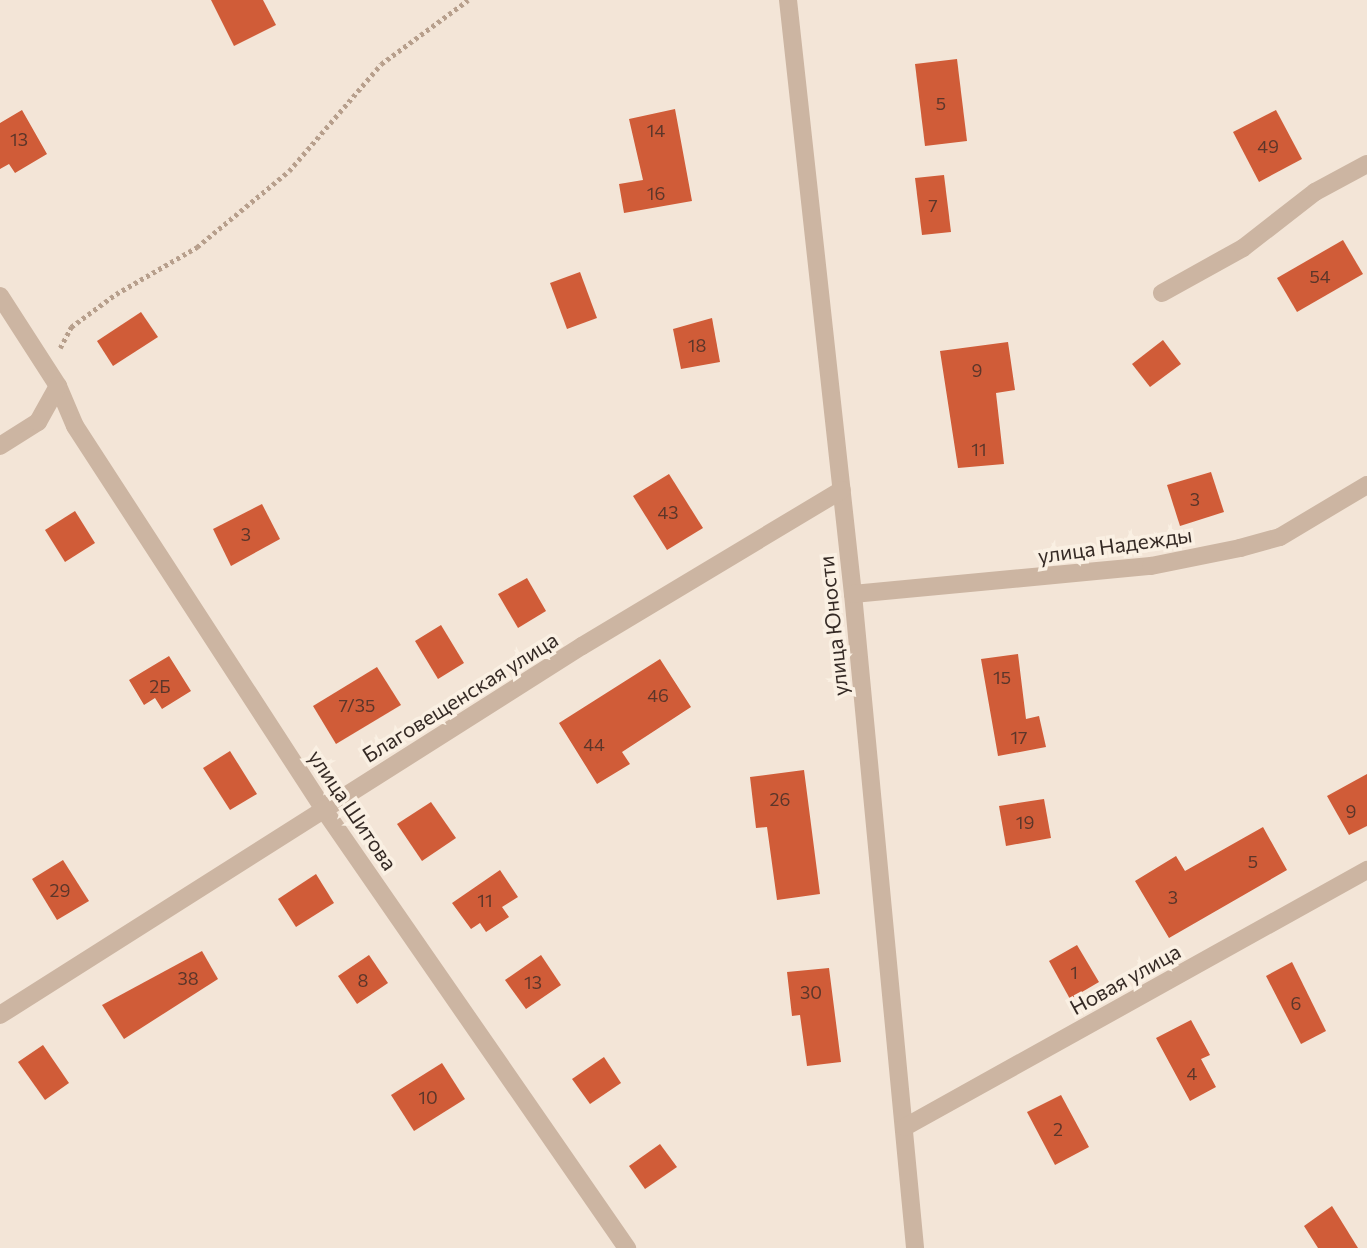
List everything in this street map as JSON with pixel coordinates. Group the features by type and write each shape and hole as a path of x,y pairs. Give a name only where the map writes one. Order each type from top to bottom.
{"street":[{"name":"улица Юности","path":"788,0 853,594 915,1248"},
{"path":"1162,293 1243,248 1315,192 1367,164"},
{"name":"улица Шитова","path":"0,296 58,386 75,426 324,810 627,1248"},
{"path":"0,446 38,422 58,386"},
{"name":"улица Надежды","path":"853,594 1138,568 1227,551 1280,537 1367,485"},
{"name":"Благовещенская улица","path":"0,1015 582,646 842,490"},
{"name":"Новая улица","path":"905,1127 1367,870"}],"path":[{"path":"58,386 58,351 71,327 197,247 289,171 381,64 468,0"}],"building":[{"path":"211,0 263,0 276,25 234,46"},
{"path":"957,59 967,141 925,146 915,64"},
{"path":"675,109 692,201 624,213 619,184 643,180 629,119"},
{"path":"22,110 47,154 15,173 9,164 0,169 0,123"},
{"path":"1276,110 1302,159 1259,182 1233,132"},
{"path":"944,175 951,232 922,235 915,178"},
{"path":"1343,240 1363,274 1297,312 1277,278"},
{"path":"580,272 597,318 567,329 550,283"},
{"path":"141,312 158,337 113,366 97,341"},
{"path":"712,318 720,362 681,369 673,329"},
{"path":"1163,340 1181,364 1150,387 1132,364"},
{"path":"1008,342 1015,390 996,393 1004,464 958,468 940,351"},
{"path":"1211,472 1224,512 1180,526 1167,485"},
{"path":"669,474 703,528 667,550 633,496"},
{"path":"262,504 280,539 231,566 213,529"},
{"path":"75,511 95,543 65,562 45,530"},
{"path":"527,578 546,611 518,628 498,594"},
{"path":"441,625 464,663 438,679 415,641"},
{"path":"1018,654 1026,719 1039,716 1046,747 998,756 981,659"},
{"path":"169,656 191,691 162,709 155,698 144,705 129,680"},
{"path":"660,659 691,707 622,752 630,764 597,784 559,723"},
{"path":"377,667 401,705 336,744 313,706"},
{"path":"230,751 257,794 230,810 203,768"},
{"path":"804,770 820,894 777,900 767,827 756,828 750,777"},
{"path":"1367,774 1367,826 1349,835 1327,796"},
{"path":"1044,799 1051,838 1006,846 999,806"},
{"path":"431,802 456,838 422,861 397,824"},
{"path":"1263,827 1287,870 1169,938 1135,881 1176,856 1185,871"},
{"path":"63,860 89,901 57,920 32,879"},
{"path":"500,870 518,897 502,907 509,917 486,932 480,923 471,929 452,903"},
{"path":"316,874 334,903 296,927 278,899"},
{"path":"1077,945 1099,982 1070,999 1049,961"},
{"path":"202,951 218,979 124,1039 102,1005"},
{"path":"369,955 388,983 357,1004 338,976"},
{"path":"541,955 561,985 526,1009 505,980"},
{"path":"1292,962 1326,1031 1301,1044 1266,976"},
{"path":"829,968 841,1062 807,1066 800,1015 792,1016 787,972"},
{"path":"1191,1020 1210,1055 1201,1059 1216,1087 1190,1101 1156,1038"},
{"path":"43,1045 69,1083 45,1100 18,1062"},
{"path":"604,1057 621,1083 590,1104 572,1079"},
{"path":"442,1063 465,1099 414,1131 391,1095"},
{"path":"1061,1095 1089,1147 1055,1165 1027,1112"},
{"path":"660,1144 677,1167 645,1189 629,1166"},
{"path":"1332,1206 1358,1248 1318,1248 1304,1226"}]}
